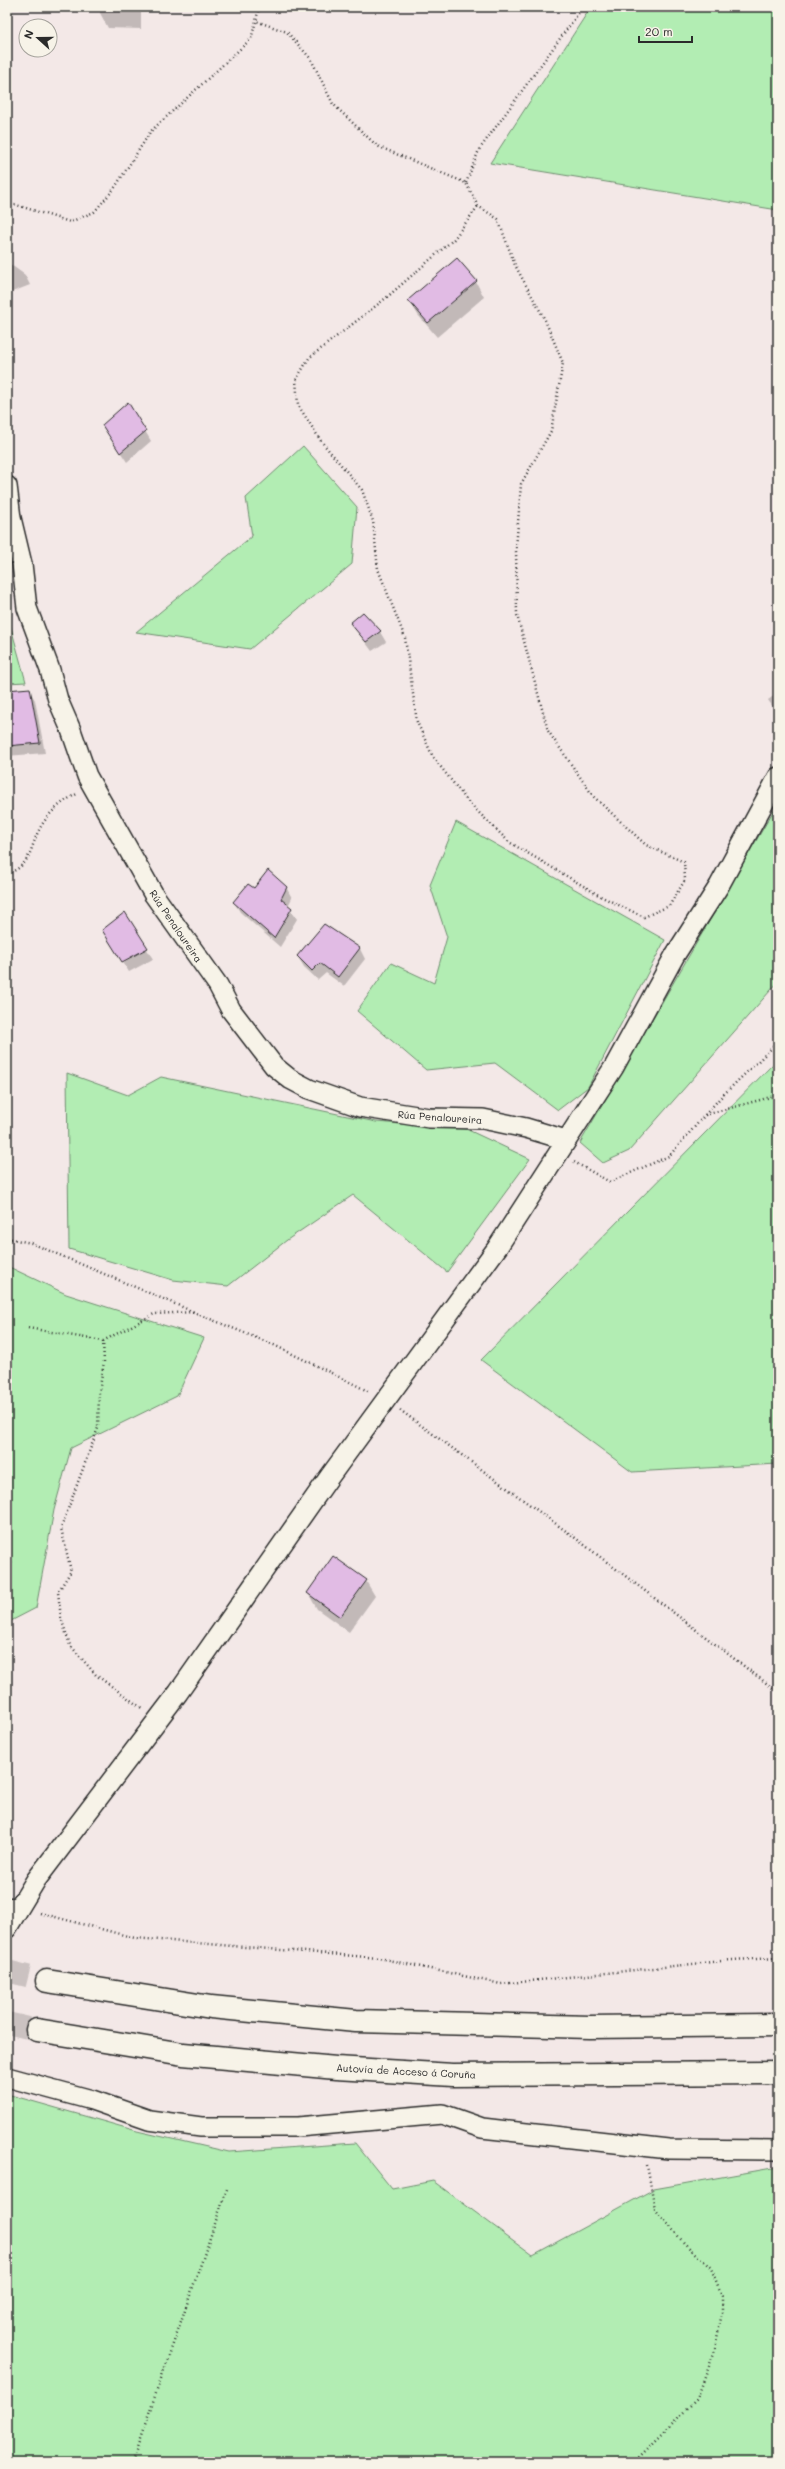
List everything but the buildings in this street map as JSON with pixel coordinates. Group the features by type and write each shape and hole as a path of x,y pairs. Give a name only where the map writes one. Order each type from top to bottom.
{"highway":[{"path":"47,1981 211,2007 356,2021 590,2027 778,2025"},
{"name":"Autovía de Acceso á Coruña","path":"37,2030 183,2054 336,2068 453,2075 778,2073"}],"street":[{"name":"Rúa Penaloureira","path":"7,486 11,518 22,564 27,608 50,670 58,700 71,730 87,776 154,895 218,986 230,1010 274,1066 290,1079 309,1089 360,1107 428,1118 483,1120 526,1128 562,1147"},
{"path":"7,1928 14,1903 159,1719 386,1400 497,1248 614,1067 675,955 719,886 778,777"},
{"path":"7,2077 92,2100 149,2120 201,2127 298,2128 442,2114 482,2128 669,2150 778,2150"}],"path":[{"path":"7,202 70,222 94,212 114,189 151,130 251,39 259,7"},
{"path":"466,183 479,150 583,7"},
{"path":"256,21 287,32 311,59 334,104 376,146 466,183 478,206 498,219 515,265 545,320 563,364 551,431 521,484 516,549 517,615 548,730 594,797 646,845 684,862 684,880 669,906 644,917 602,898 509,842 469,803 432,757 417,722 405,638 378,569 374,521 362,490 321,441 298,405 296,380 309,358 386,298 454,239 478,206"},
{"path":"7,874 21,866 32,849 39,829 50,814 66,799 84,791 95,790"},
{"path":"562,1147 610,1182 669,1156 720,1098 778,1042"},
{"path":"705,1116 778,1095"},
{"path":"7,1238 31,1243 194,1312"},
{"path":"28,1328 103,1341 154,1314 193,1312 274,1345 386,1400 574,1537 778,1692"},
{"path":"103,1341 104,1362 99,1393 98,1428 61,1528 71,1571 58,1592 60,1618 70,1645 96,1675 124,1697 159,1719"},
{"path":"40,1913 135,1938 379,1958 501,1984 731,1960 778,1958"},
{"path":"633,2462 697,2399 714,2353 722,2313 722,2296 711,2268 684,2243 655,2209 644,2147"},
{"path":"132,2462 227,2189"}],"green space":[{"path":"591,7 778,7 778,210 490,163"},
{"path":"303,446 357,507 352,564 250,649 136,632 252,536 246,498"},
{"path":"7,613 26,682 7,683"},
{"path":"778,803 778,982 629,1151 603,1163 580,1143"},
{"path":"456,822 665,940 588,1087 558,1110 495,1063 426,1070 357,1011 391,963 434,983 447,937 430,885"},
{"path":"778,1059 778,1464 632,1472 481,1360"},
{"path":"67,1073 128,1095 161,1077 376,1122 466,1129 530,1159 447,1272 353,1195 287,1240 228,1286 173,1280 69,1249"},
{"path":"7,1266 66,1294 204,1338 177,1396 71,1448 54,1510 36,1608 7,1623 7,1565 12,1564 7,1533"},
{"path":"7,2094 137,2131 229,2152 355,2143 392,2189 433,2181 533,2255 654,2189 778,2167 778,2462 7,2462"}],"tunnel":[{"path":"7,1971 47,1981"},
{"path":"7,2023 37,2030"}]}
